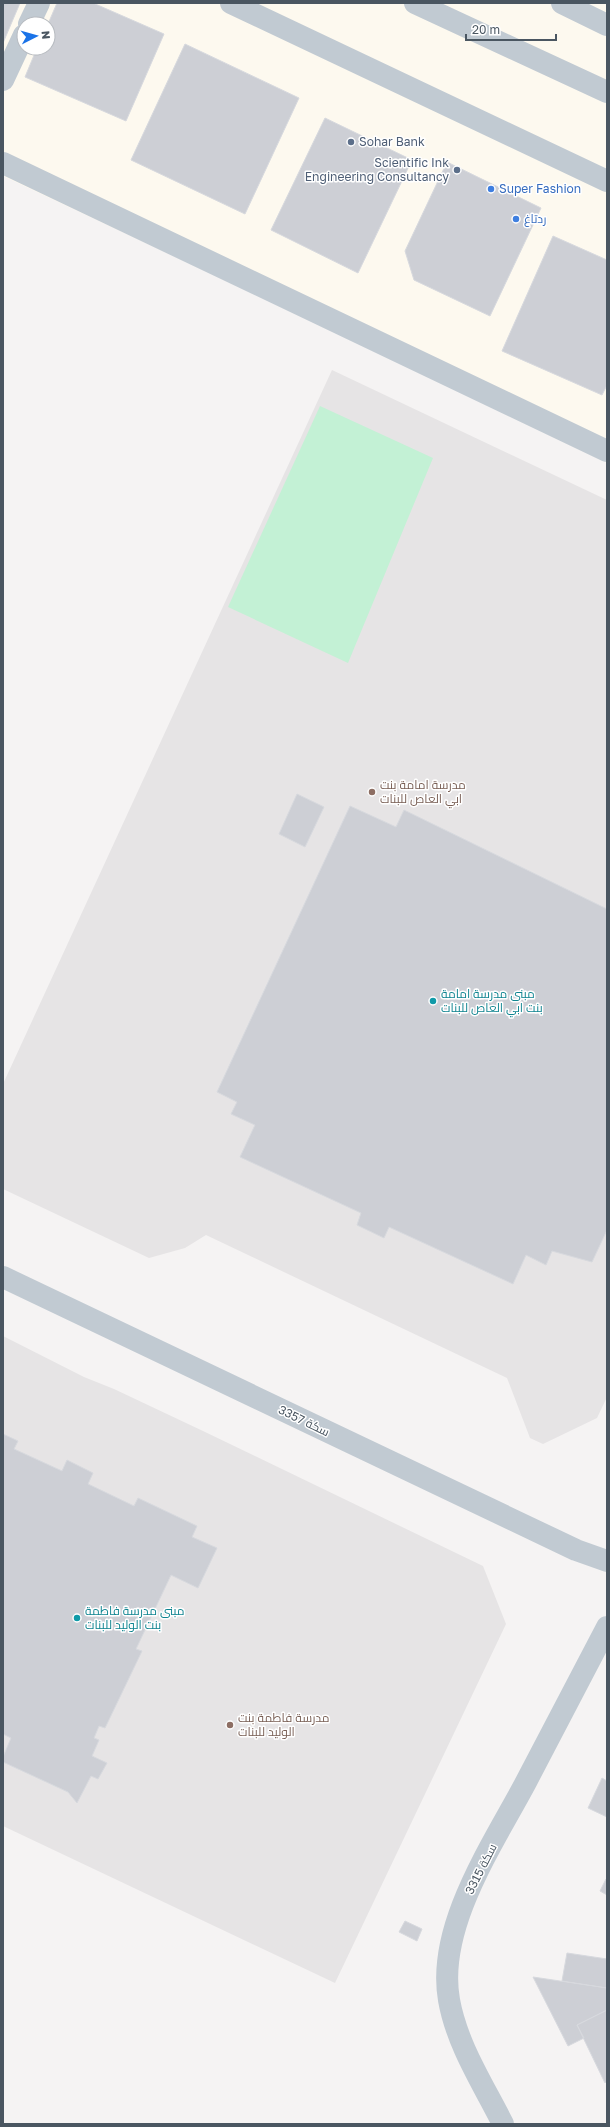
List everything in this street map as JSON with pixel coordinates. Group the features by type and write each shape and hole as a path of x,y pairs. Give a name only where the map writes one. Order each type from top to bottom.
{"street":[{"path":"32,16 38,3"},
{"path":"231,3 607,180"},
{"path":"415,3 607,92"},
{"path":"562,3 607,25"},
{"path":"3,80 16,52"},
{"path":"3,163 607,451"},
{"name":"سكة 3357","path":"3,1277 576,1550 607,1561"},
{"name":"سكة 3315","path":"504,2124 457,2034 449,1999 449,1968 454,1931 472,1883 607,1627"}],"shaded area":[{"path":"3,3 607,3 607,463 365,346 3,176"},
{"name":"مدرسة امامة بنت ابي العاص للبنات","path":"332,370 607,500 607,1397 597,1418 543,1444 530,1438 507,1378 206,1235 185,1248 149,1258 3,1189 3,1084"},
{"name":"مدرسة فاطمة بنت الوليد للبنات","path":"3,1336 84,1377 114,1389 203,1431 483,1566 506,1624 335,1983 3,1826"}],"green space":[{"path":"320,406 433,458 348,663 228,607"}],"building":[{"path":"3,3 20,3 3,43"},
{"path":"57,3 93,3 164,34 126,121 25,77 34,56 56,56 56,16 51,16"},
{"path":"185,44 299,98 245,214 131,160"},
{"path":"325,118 412,160 358,273 271,230"},
{"path":"447,162 541,208 490,316 414,280 405,251"},
{"path":"553,236 607,260 607,385 602,395 502,351"},
{"path":"297,794 324,807 305,847 279,834"},
{"name":"مبنى مدرسة امامة بنت ابي العاص للبنات","path":"350,806 396,827 404,810 607,909 607,1230 592,1262 552,1251 546,1265 526,1255 513,1284 389,1227 384,1238 357,1225 361,1213 240,1157 255,1125 231,1114 237,1102 217,1092"},
{"name":"مبنى مدرسة فاطمة بنت الوليد للبنات","path":"3,1434 18,1441 14,1449 62,1471 67,1460 93,1473 88,1484 134,1506 138,1498 197,1526 192,1537 217,1548 198,1588 171,1575 136,1649 142,1651 105,1728 99,1726 94,1738 99,1740 92,1756 107,1763 98,1779 91,1776 77,1803 68,1792 3,1762 3,1757 11,1738 3,1734"},
{"path":"602,1778 607,1781 607,1817 588,1808"},
{"path":"607,1879 607,1895 600,1891"},
{"path":"405,1921 422,1929 417,1941 399,1932"},
{"path":"567,1953 607,1959 607,1988 562,1981"},
{"path":"533,1977 607,1988 607,2010 577,2025 584,2038 568,2046"},
{"path":"607,2010 607,2081 605,2083 577,2025"}],"place":[{"name":"Sohar Bank","path":"351,142"},
{"name":"Scientific Ink Engineering Consultancy","path":"457,170"},
{"name":"Super Fashion","path":"491,189"},
{"name":"ردتاغ","path":"516,219"},
{"name":"مدرسة امامة بنت ابي العاص للبنات","path":"372,792"},
{"name":"مبنى مدرسة امامة بنت ابي العاص للبنات","path":"433,1001"},
{"name":"مبنى مدرسة فاطمة بنت الوليد للبنات","path":"77,1618"},
{"name":"مدرسة فاطمة بنت الوليد للبنات","path":"230,1725"}]}
